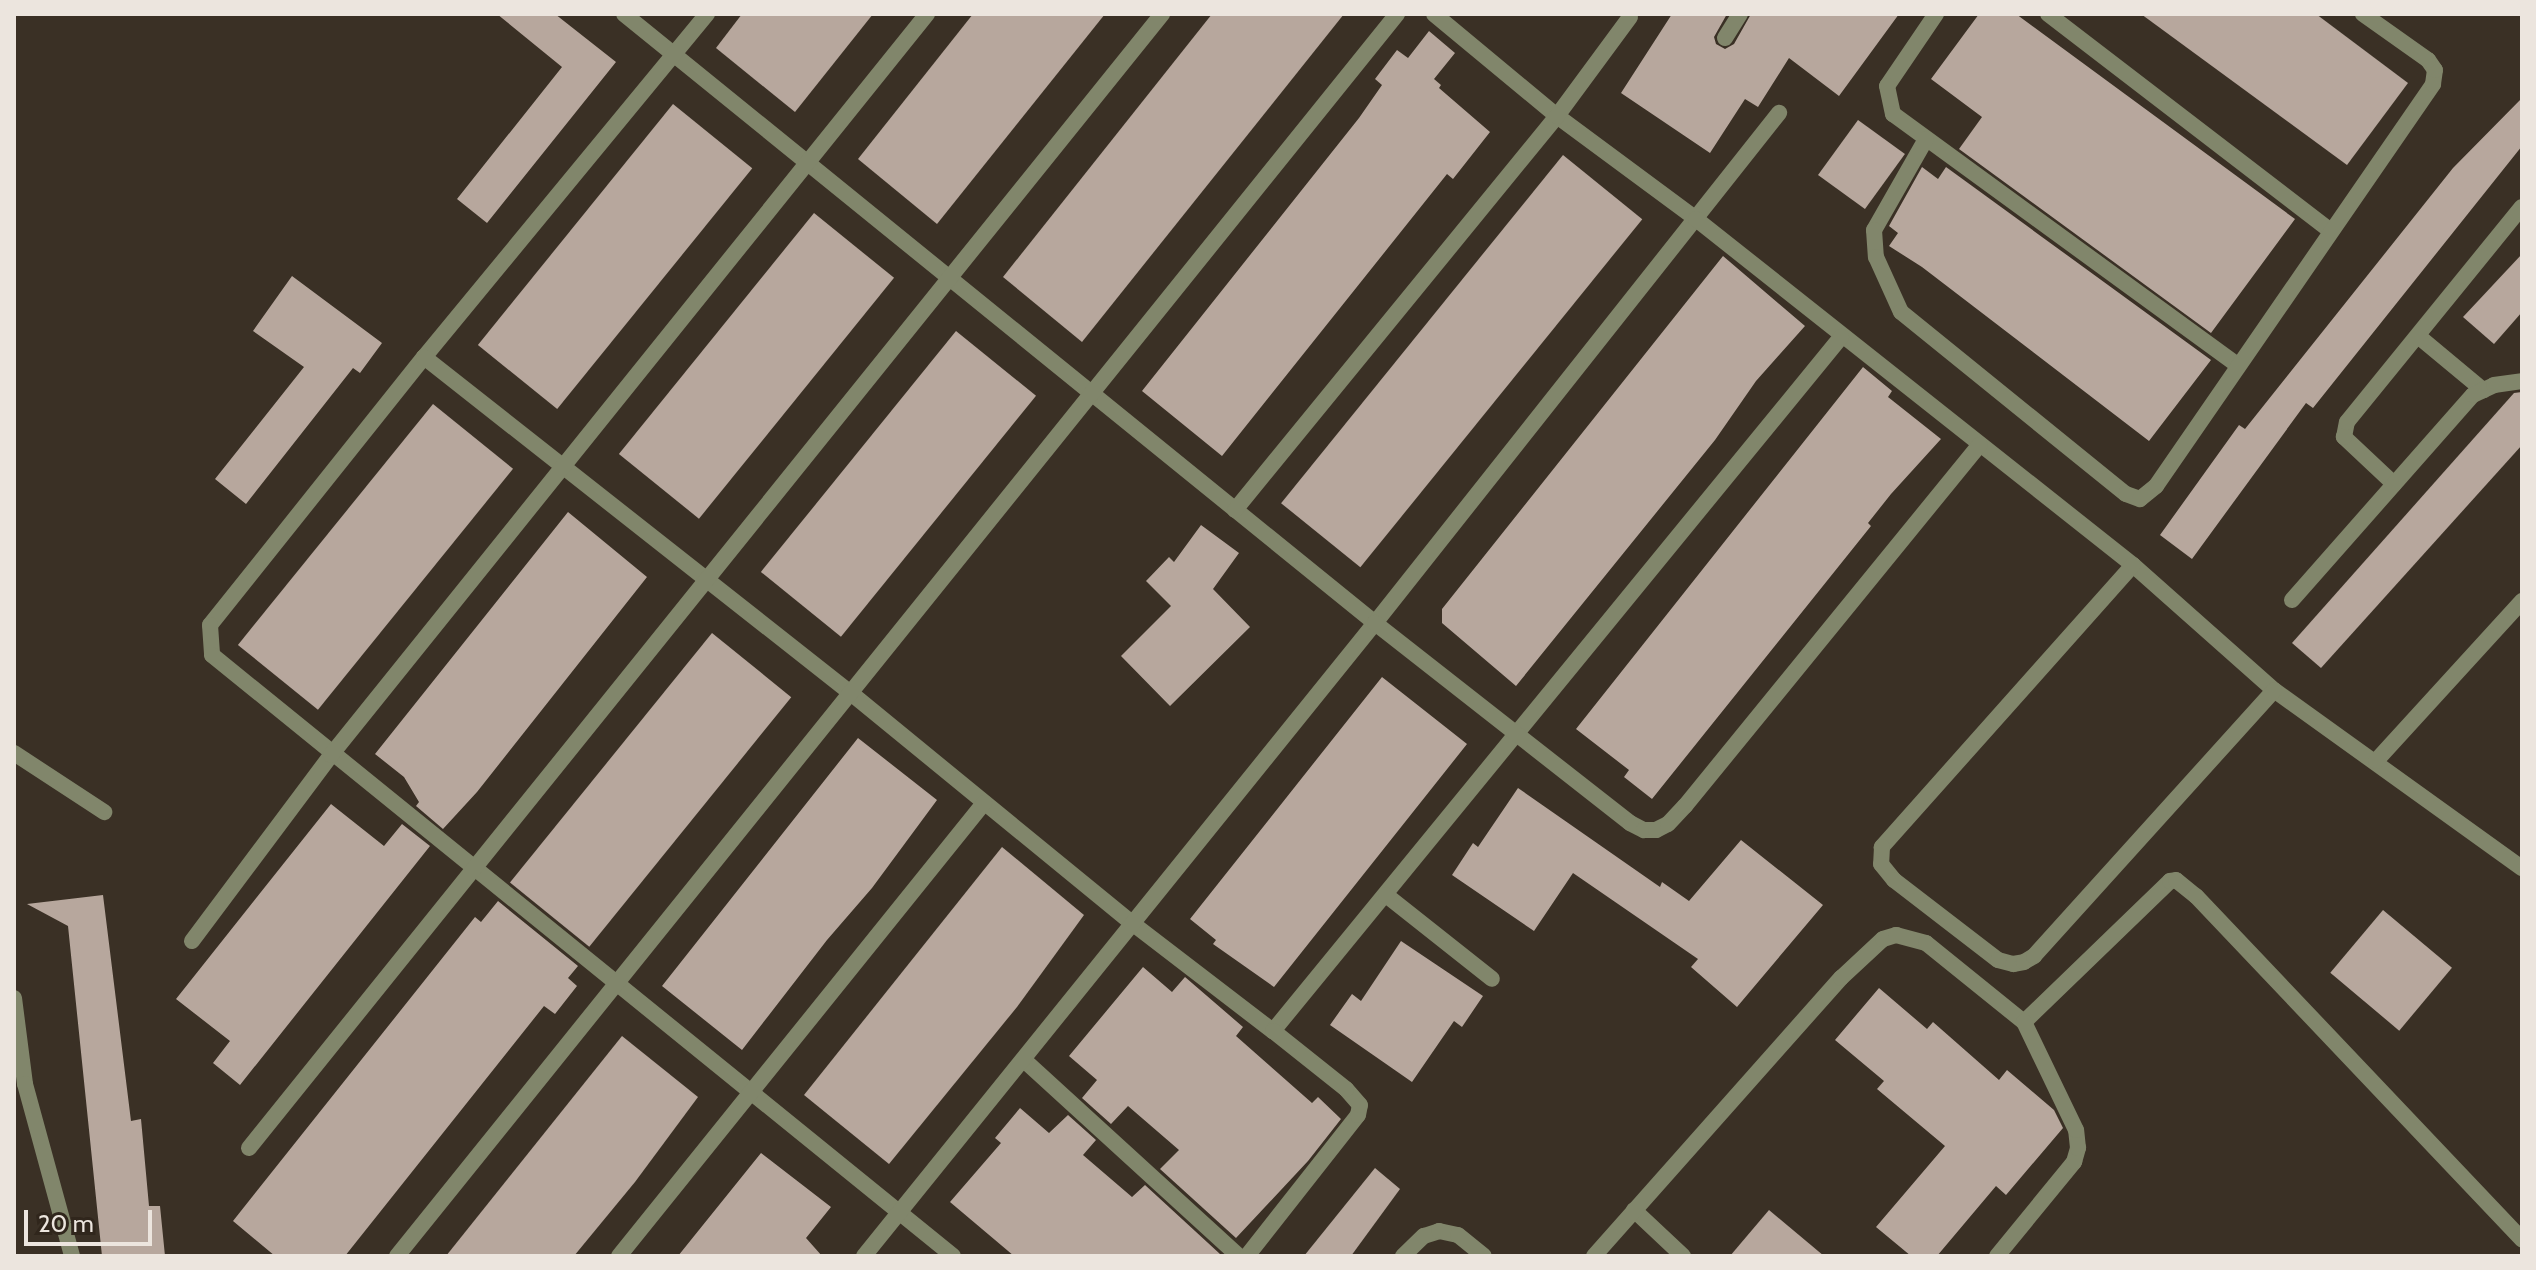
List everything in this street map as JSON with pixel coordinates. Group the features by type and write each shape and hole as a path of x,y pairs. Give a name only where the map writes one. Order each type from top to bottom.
{"street":[{"path":"624,14 1516,736 1630,823 1649,831 1668,824 1979,445"},
{"path":"707,14 424,357 210,625 212,655 218,664 953,1256"},
{"path":"192,941 331,755 927,14"},
{"path":"249,1148 952,279 1162,14"},
{"path":"397,1256 1397,14"},
{"path":"1434,14 1557,116 1696,219 1841,337 2133,565 2274,690 2522,868"},
{"path":"1725,38 1740,14"},
{"path":"1936,14 1887,86 1886,97 1893,114 2238,366"},
{"path":"2048,14 2330,230"},
{"path":"1926,139 1874,230 1876,257 1901,312 2126,494 2140,499 2151,493 2433,84 2435,70 2428,60 2363,14"},
{"path":"1235,510 1557,116 1630,17"},
{"path":"864,1256 1375,623 1779,113"},
{"path":"2394,484 2344,437 2345,429 2522,207"},
{"path":"2418,336 2483,390"},
{"path":"1273,1031 1841,337"},
{"path":"424,357 852,694 1132,923 1346,1089 1360,1105 1358,1115 1247,1256"},
{"path":"2292,600 2473,395 2508,381 2522,381"},
{"path":"2133,565 1882,847 1881,864 1894,880 1998,960 2013,964 2024,962 2034,956 2274,690"},
{"path":"2376,761 2522,601"},
{"path":"14,753 104,812"},
{"path":"619,1256 984,803"},
{"path":"2024,1022 2170,881 2176,880 2196,896 2522,1240"},
{"path":"1386,895 1492,979"},
{"path":"1594,1256 1841,978 1883,939 1912,937 1926,943 2024,1022 2076,1130 2078,1148 2074,1162 1997,1256"},
{"path":"14,998 20,1079 72,1256"},
{"path":"1024,1060 1239,1256"},
{"path":"1634,1210 1683,1256"},
{"path":"1403,1256 1424,1236 1439,1231 1458,1235 1484,1256"}],"building":[{"path":"497,14 555,14 616,62 487,223 457,199 562,67"},
{"path":"742,14 873,14 795,112 716,48"},
{"path":"973,14 1105,14 937,224 858,159"},
{"path":"1212,14 1344,14 1082,342 1003,277"},
{"path":"1672,14 1727,14 1714,37 1716,44 1725,49 1734,44 1751,14 1899,14 1839,96 1789,58 1758,107 1745,99 1710,153 1621,93"},
{"path":"1979,14 2016,14 2295,219 2211,333 1959,149 1982,117 1931,79"},
{"path":"2141,14 2316,14 2408,83 2347,165"},
{"path":"1429,31 1455,53 1434,79 1441,85 1439,88 1490,132 1453,179 1447,174 1222,456 1142,391 1359,118 1382,85 1375,79 1397,50 1408,58"},
{"path":"2522,98 2522,146 2313,408 2306,403 2192,559 2160,535 2239,425 2245,429 2453,168"},
{"path":"673,104 752,168 557,409 478,345"},
{"path":"1858,120 1905,154 1865,209 1818,175"},
{"path":"1563,155 1642,219 1360,567 1281,503"},
{"path":"1922,167 1938,179 1946,167 2211,360 2149,441 1922,267 1889,246 1898,233 1889,226"},
{"path":"814,213 894,278 699,519 619,454"},
{"path":"2522,254 2522,312 2494,344 2463,317"},
{"path":"1723,256 1805,326 1756,381 1715,440 1516,686 1442,623 1442,609"},
{"path":"292,276 382,343 360,373 353,368 246,504 215,479 304,367 253,331"},
{"path":"956,331 1036,396 841,637 761,572"},
{"path":"1863,367 1892,391 1888,397 1941,439 1891,494 1868,523 1871,526 1652,799 1624,777 1629,770 1576,729"},
{"path":"2522,392 2522,445 2321,668 2292,643 2514,393"},
{"path":"433,404 513,469 318,710 238,645"},
{"path":"568,512 647,577 477,792 443,829 416,806 419,802 404,777 375,754"},
{"path":"1201,525 1239,553 1213,589 1250,627 1170,706 1121,656 1171,606 1146,581 1169,557 1174,562"},
{"path":"712,633 791,697 589,947 510,882"},
{"path":"1382,677 1467,744 1274,987 1213,944 1216,940 1190,919"},
{"path":"858,738 937,800 872,888 827,940 742,1050 662,986"},
{"path":"1518,788 1660,887 1662,882 1689,901 1741,840 1823,905 1737,1007 1691,967 1698,959 1573,873 1534,931 1452,875 1473,843 1478,847"},
{"path":"331,804 384,846 402,824 430,846 240,1085 213,1063 230,1041 176,999"},
{"path":"1002,847 1084,915 1017,1007 889,1164 804,1095"},
{"path":"103,895 131,1121 141,1119 149,1206 160,1206 165,1256 102,1256 68,926 27,904"},
{"path":"498,901 578,966 568,978 577,986 555,1014 544,1006 345,1256 275,1256 233,1221 475,917 481,922"},
{"path":"2383,910 2452,968 2399,1031 2330,973"},
{"path":"1401,941 1483,996 1462,1027 1454,1021 1412,1082 1330,1025 1352,994 1361,1001"},
{"path":"1143,967 1172,992 1185,977 1243,1027 1236,1036 1312,1103 1318,1097 1341,1119 1308,1161 1236,1238 1160,1169 1179,1150 1128,1106 1111,1124 1082,1098 1097,1080 1069,1056"},
{"path":"1879,988 1927,1029 1933,1022 1999,1080 2007,1070 2054,1110 2063,1128 2006,1195 1996,1186 1937,1256 1911,1256 1876,1227 1945,1146 1877,1089 1884,1081 1835,1040"},
{"path":"622,1036 698,1097 635,1182 574,1256 446,1256"},
{"path":"1020,1108 1049,1133 1068,1115 1096,1140 1083,1155 1132,1197 1145,1185 1220,1254 1014,1256 950,1202 1001,1143 995,1138"},
{"path":"761,1153 831,1207 806,1238 822,1256 678,1256"},
{"path":"1375,1168 1400,1189 1351,1256 1304,1256"},
{"path":"1769,1210 1824,1256 1730,1256"}]}
